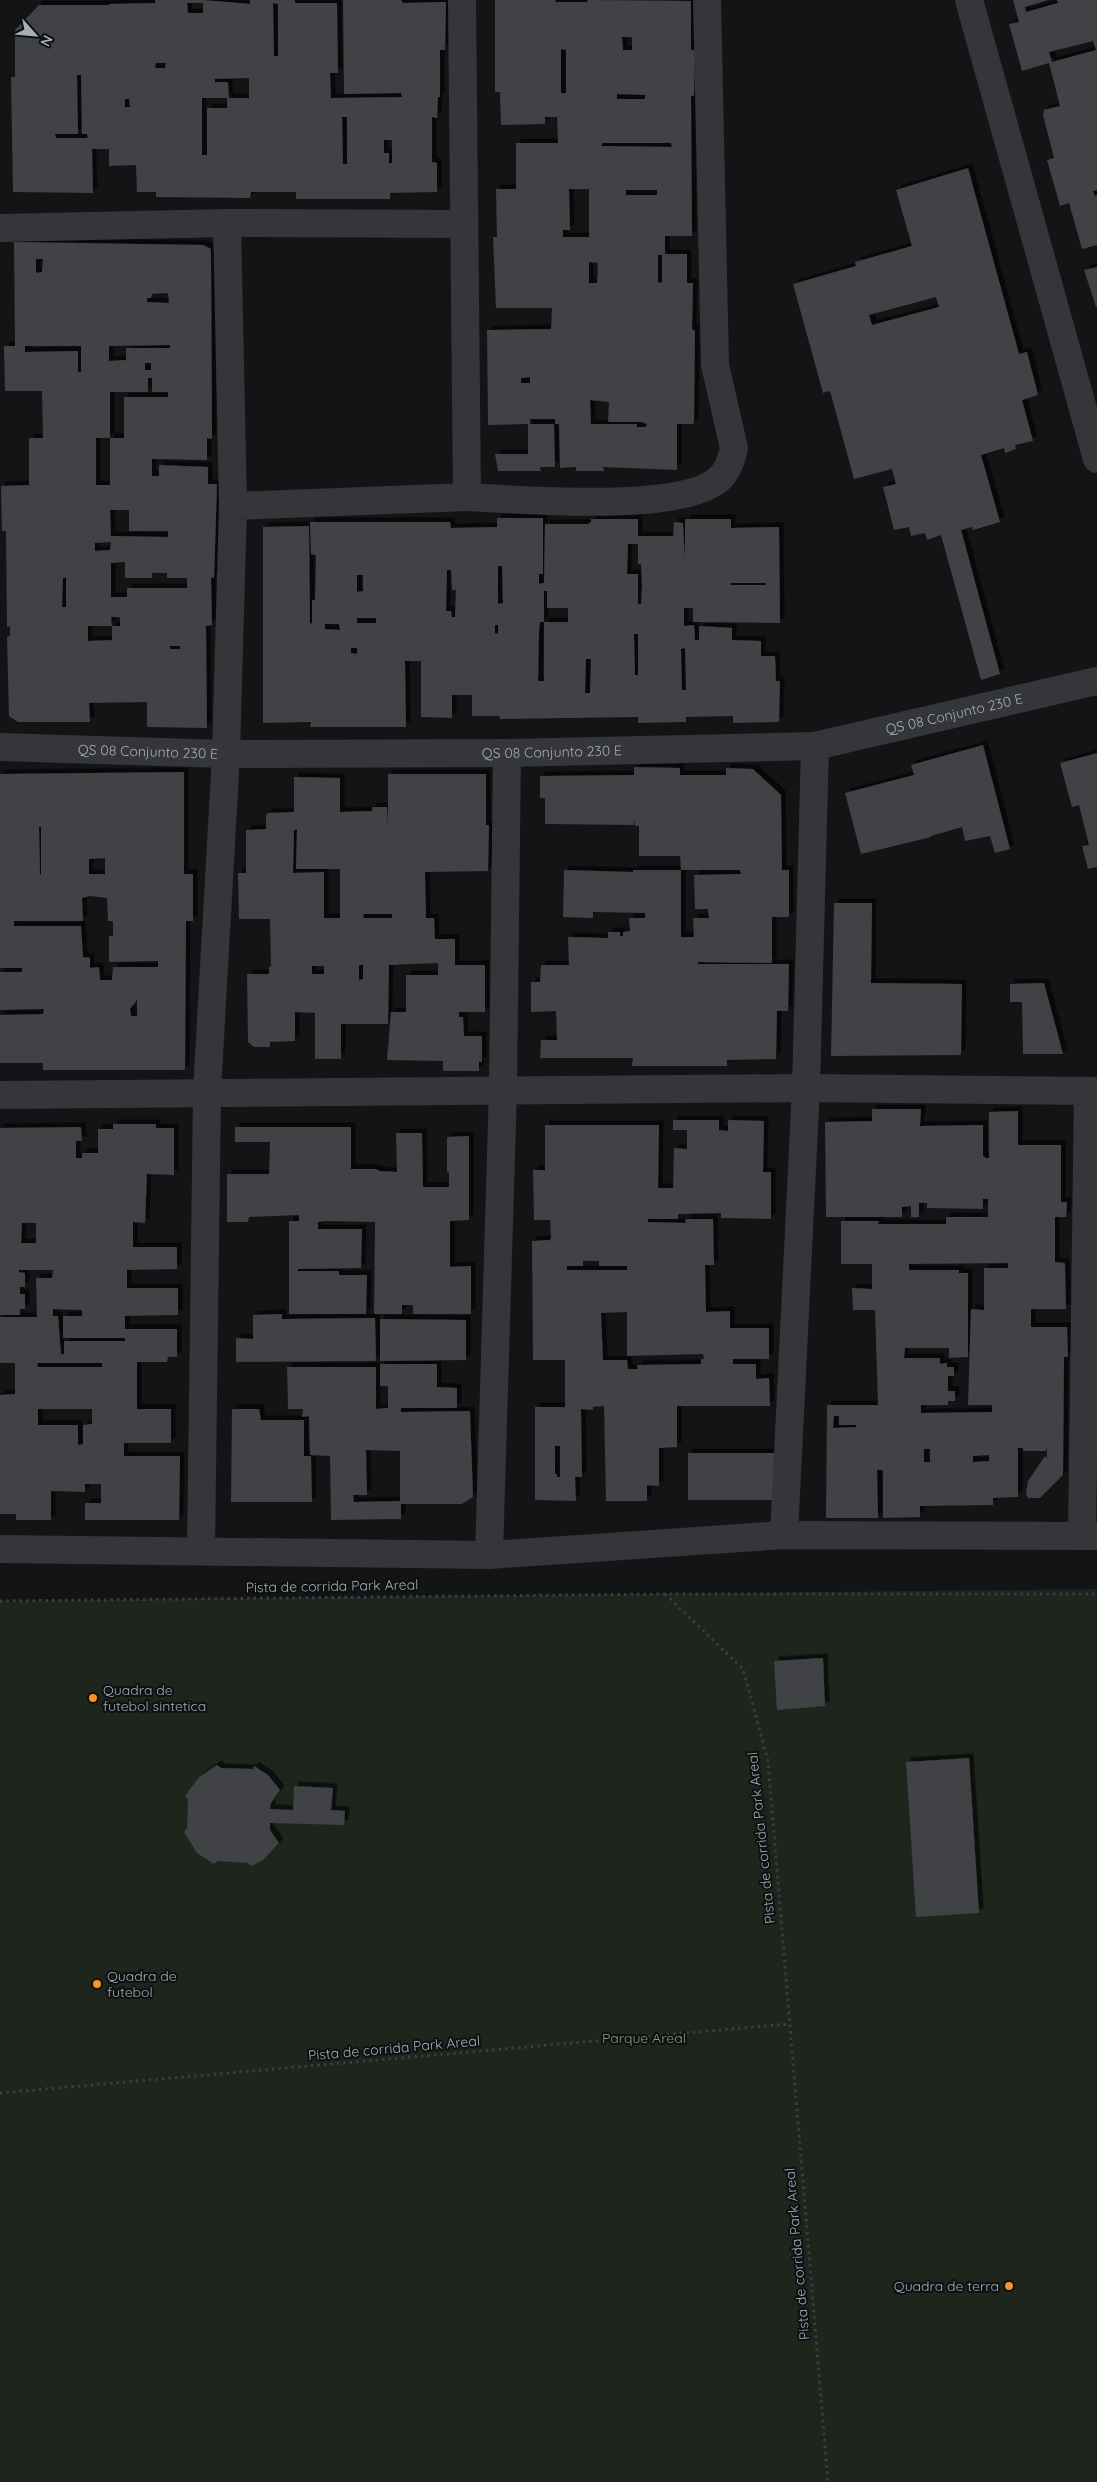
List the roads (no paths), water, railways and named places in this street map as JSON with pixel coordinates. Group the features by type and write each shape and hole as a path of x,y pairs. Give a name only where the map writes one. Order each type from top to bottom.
{"street":[{"path":"462,0 468,497"},
{"path":"233,506 468,497 630,502 670,498 707,486 722,476 731,461 734,448 716,365 707,0"},
{"path":"969,0 1092,419 1097,459"},
{"path":"0,228 227,223 464,224"},
{"path":"201,1551 207,1092 226,754 233,506 227,223"},
{"name":"QS 08 Conjunto 230 E","path":"0,747 226,754 507,753 815,746 1097,681"},
{"path":"784,1535 806,1088 815,746"},
{"path":"489,1555 503,1089 507,753"},
{"path":"0,1094 806,1088 1092,1091 1090,1535 784,1535 489,1555 0,1549"}],"place":[{"name":"Quadra de futebol sintetica","path":"93,1698"},
{"name":"Quadra de futebol","path":"97,1984"},
{"name":"Quadra de terra","path":"1009,2286"}],"park label":[{"name":"Parque Areal","path":"644,2038"}]}
